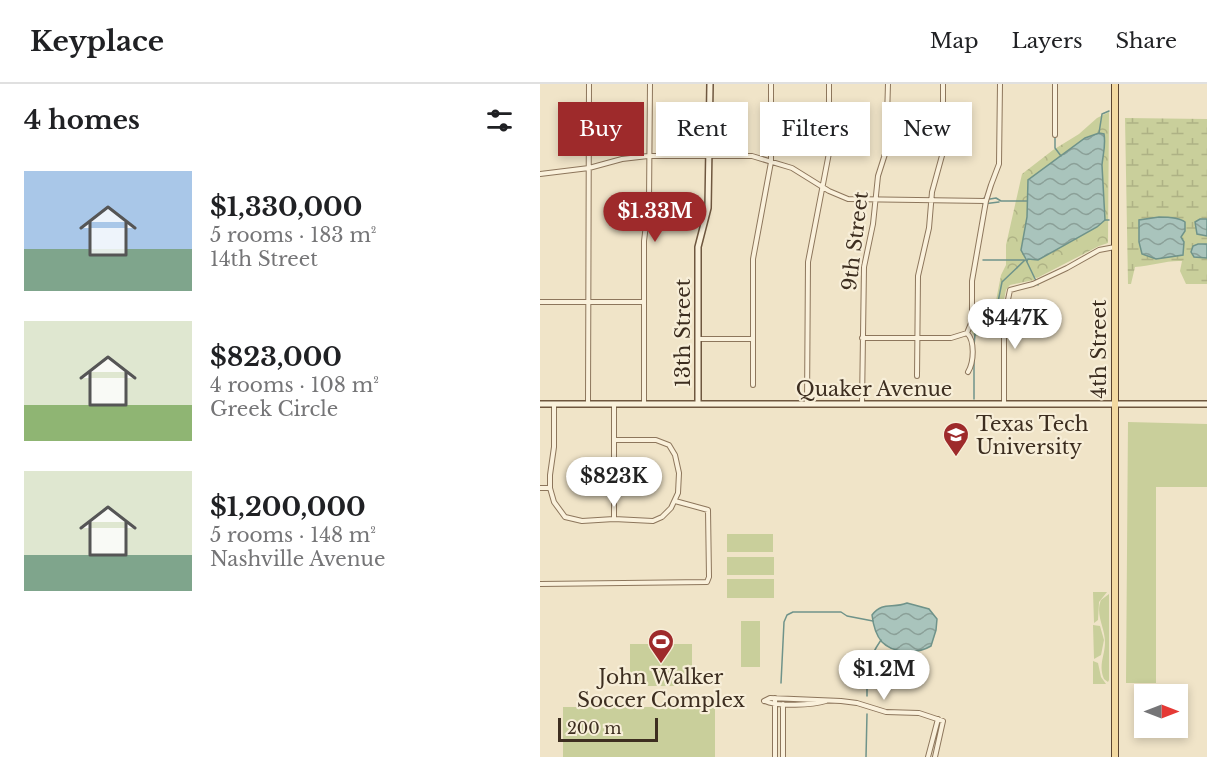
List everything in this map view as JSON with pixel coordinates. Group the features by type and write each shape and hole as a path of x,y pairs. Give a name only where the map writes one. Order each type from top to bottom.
{"main road":[{"name":"13th Street","path":"710,84 710,102"},
{"name":"4th Street","path":"1115,757 1116,84"},
{"name":"13th Street","path":"698,404 698,247 708,208 710,156"},
{"name":"Quaker Avenue","path":"540,404 1207,404"}],"street":[{"path":"588,404 589,84"},
{"path":"644,404 645,228 649,209 650,84"},
{"path":"753,385 753,259 771,160 771,84"},
{"path":"807,404 808,262 829,153 830,84"},
{"name":"9th Street","path":"862,404 864,267 873,224 878,176 886,151 888,84"},
{"path":"917,376 918,276 929,228 931,201 943,152 943,84"},
{"path":"967,333 972,321 972,282 986,201 999,164 1000,84"},
{"path":"1055,84 1055,135"},
{"path":"540,174 590,168 622,159 656,156"},
{"path":"748,156 771,160 792,168 838,196 848,199 986,201"},
{"path":"1004,404 1005,314 1008,296 1012,289 1033,284 1099,250 1116,247"},
{"path":"540,302 644,302"},
{"path":"862,338 951,338 967,333"},
{"path":"967,333 972,340 972,364 968,372"},
{"path":"698,339 753,339"},
{"path":"554,404 554,447 550,488 557,508 570,519 653,521 668,513 675,501 679,473 675,455 669,446 656,440 615,440"},
{"path":"614,404 614,519"},
{"path":"540,488 550,488"},
{"path":"540,584 707,582 710,577 709,512 707,509 675,501"},
{"path":"775,698 775,757"},
{"path":"827,700 820,703 783,704 764,701 775,698 820,698 856,703 886,712 919,713 940,720"},
{"path":"783,698 783,757"},
{"path":"928,757 940,720"},
{"path":"935,757 940,720"}],"green space":[{"path":"1109,112 1108,243 1037,278 1034,277 1034,280 1010,285 1006,290 1001,314 977,323 975,337 971,331 975,318 994,311 1001,275 1006,265 1006,245 1022,174 1053,150 1079,134 1097,118"},
{"path":"1125,118 1207,119 1207,284 1186,284 1180,271 1182,261 1177,261 1135,267 1131,284 1128,284"},
{"path":"1001,314 1001,336 975,336 976,323"},
{"path":"1128,422 1207,424 1207,487 1156,487 1156,683 1126,683"},
{"path":"727,534 773,534 773,552 727,552"},
{"path":"727,557 774,557 774,575 727,575"},
{"path":"727,579 774,579 774,598 727,598"},
{"path":"1093,592 1107,592 1099,602 1098,620 1094,623"},
{"path":"1109,594 1108,682 1104,679 1102,669 1105,637 1099,605 1101,600"},
{"path":"741,621 760,621 760,667 741,667"},
{"path":"1093,625 1100,626 1104,640 1101,655 1094,659"},
{"name":"John Walker Soccer Complex","path":"630,644 692,644 692,686 630,686"},
{"path":"1093,661 1098,663 1101,677 1106,684 1093,684"},
{"path":"563,707 715,707 715,757 563,757"}],"water":[{"path":"1099,133 1104,134 1105,138 1102,165 1105,220 1097,227 1038,260 1028,259 1027,261 1021,250 1027,217 1028,180 1085,138"},
{"path":"1159,217 1176,218 1185,222 1185,231 1181,237 1184,242 1183,255 1156,259 1142,254 1139,242 1139,220"},
{"path":"1207,219 1207,236 1197,234 1195,222"},
{"path":"1207,244 1207,258 1194,257 1191,252 1193,246"},
{"path":"907,603 929,609 937,619 931,646 926,649 906,652 892,649 882,642 876,632 872,615 876,611 880,608"}],"waterway":[{"path":"1099,133 1102,114 1109,111"},
{"path":"1055,135 1055,148 1061,156"},
{"path":"984,198 996,198 1001,201 1027,201"},
{"path":"983,204 999,202"},
{"path":"983,260 1024,260"},
{"path":"974,346 976,322 996,312 1002,282 1025,260"},
{"path":"1026,260 1038,285"},
{"path":"998,308 1008,310"},
{"path":"974,357 974,399"},
{"path":"781,683 784,622 787,615 793,612 841,612 847,616 873,621"},
{"path":"867,696 868,666 881,640"},
{"path":"866,757 867,714"}],"place":[{"name":"Texas Tech University","path":"956,458"},
{"name":"John Walker Soccer Complex","path":"661,665"}]}
